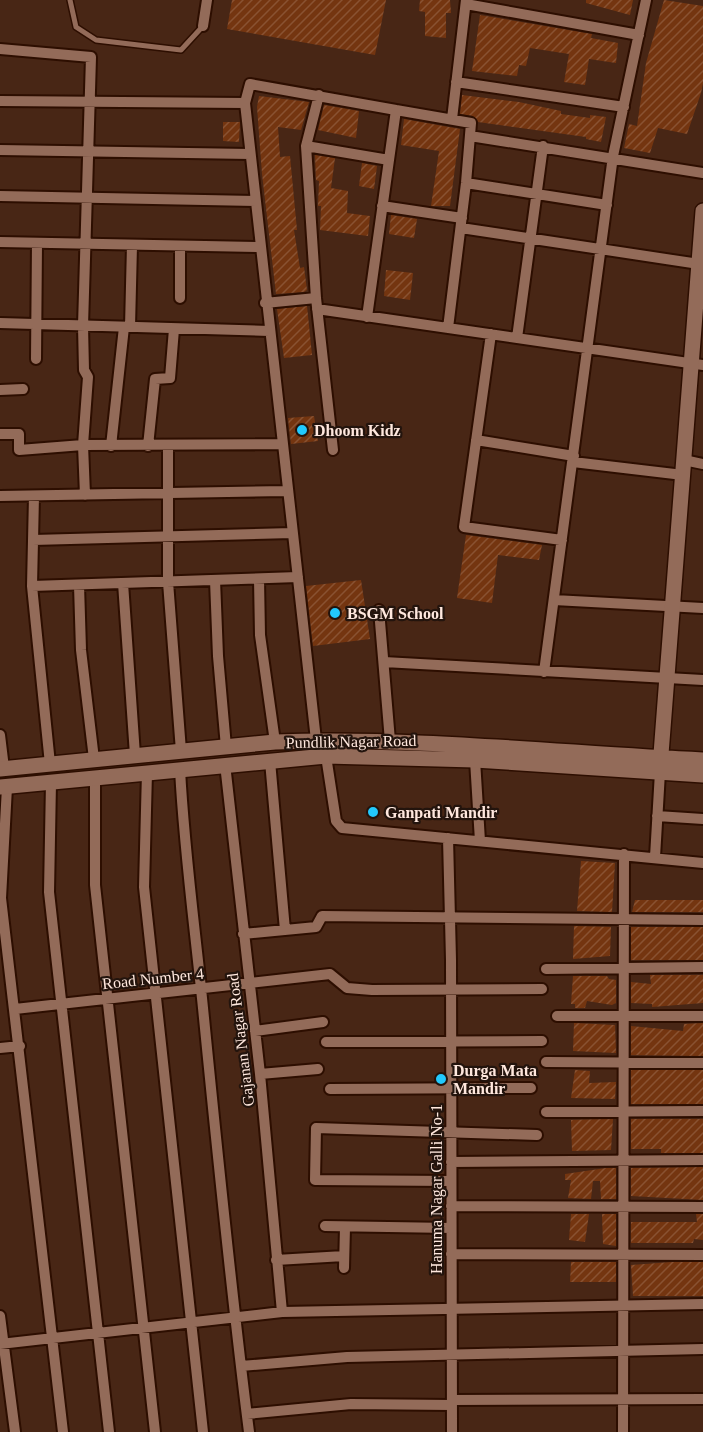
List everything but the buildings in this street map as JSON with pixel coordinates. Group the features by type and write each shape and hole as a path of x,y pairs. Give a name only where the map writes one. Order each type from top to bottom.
{"main road":[{"path":"660,765 683,467 697,364 699,264 703,211"},
{"name":"Pundlik Nagar Road","path":"2,769 274,742 316,740 449,742 660,765 703,775"},
{"name":"Pundlik Nagar Road","path":"3,787 326,756 660,765 703,760"}],"street":[{"path":"203,26 207,0"},
{"path":"544,672 613,156 646,0"},
{"path":"452,119 466,2 639,35"},
{"path":"0,49 91,57 82,326 84,370 88,376 83,445 85,495"},
{"path":"456,82 624,107"},
{"path":"448,328 471,123 250,84 245,103 286,491 316,740 326,756 336,820 342,828 703,863"},
{"path":"320,95 306,146 316,304 333,450"},
{"path":"0,101 245,103"},
{"path":"367,316 396,110"},
{"path":"470,136 613,156 703,173"},
{"path":"306,146 389,160"},
{"path":"517,338 543,146"},
{"path":"0,150 250,154"},
{"path":"466,183 607,205"},
{"path":"0,196 255,201"},
{"path":"382,206 530,239 699,264"},
{"path":"0,242 260,247"},
{"path":"36,359 37,243"},
{"path":"111,446 127,327 132,245"},
{"path":"180,246 180,298"},
{"path":"265,303 316,304 367,316 697,364"},
{"path":"0,323 268,331"},
{"path":"148,446 155,379 170,378 174,329"},
{"path":"491,334 464,527 562,540"},
{"path":"0,390 23,389"},
{"path":"0,434 19,434 19,450 83,445 281,444"},
{"path":"476,440 573,459 683,467 703,464"},
{"path":"168,446 170,536 168,582 181,751"},
{"path":"0,496 286,491"},
{"path":"34,496 32,586 50,764"},
{"path":"33,540 292,532"},
{"path":"32,586 297,577"},
{"path":"259,579 260,635 274,742"},
{"path":"215,580 218,656 226,747"},
{"path":"123,583 135,755"},
{"path":"79,585 81,650 94,759"},
{"path":"554,600 703,608"},
{"path":"379,610 390,741"},
{"path":"384,662 703,680"},
{"path":"0,735 2,769"},
{"path":"475,760 480,841"},
{"path":"270,761 285,930"},
{"name":"Gajanan Nagar Road","path":"225,764 261,1074 282,1312"},
{"path":"654,857 660,765"},
{"path":"180,769 184,849 201,988 234,1317 249,1432"},
{"path":"147,772 144,887 203,1432"},
{"path":"95,778 95,885 155,1432"},
{"path":"51,782 49,892 109,1432"},
{"path":"3,787 1,898 20,1046 63,1432"},
{"path":"657,816 703,819"},
{"name":"Hanuma Nagar Galli No-1","path":"448,838 451,919 452,1432"},
{"path":"623,1432 624,854"},
{"path":"243,934 316,927 322,916 703,920"},
{"path":"546,969 703,967"},
{"name":"Road Number 4","path":"15,1009 330,974 347,988 542,989"},
{"path":"557,1016 625,1018 703,1016"},
{"path":"255,1030 323,1022"},
{"path":"326,1042 542,1041"},
{"path":"0,1048 20,1046"},
{"path":"546,1062 703,1063"},
{"path":"261,1074 318,1069"},
{"path":"330,1089 531,1088"},
{"path":"546,1112 703,1112"},
{"path":"451,1180 315,1180 316,1128 537,1135"},
{"path":"451,1162 703,1160"},
{"path":"451,1206 703,1207"},
{"path":"325,1226 451,1228"},
{"path":"344,1268 345,1227"},
{"path":"452,1254 703,1255"},
{"path":"276,1260 344,1256"},
{"path":"2,1344 282,1312 703,1304"},
{"path":"0,1316 15,1432"},
{"path":"241,1366 346,1357 703,1349"},
{"path":"247,1414 351,1404 703,1399"}],"lane":[{"path":"70,0 76,27 96,40 181,50 203,26"}],"place":[{"name":"Dhoom Kidz","path":"302,430"},
{"name":"BSGM School","path":"335,613"},
{"name":"Ganpati Mandir","path":"373,812"},
{"name":"Durga Mata Mandir","path":"441,1079"}]}
